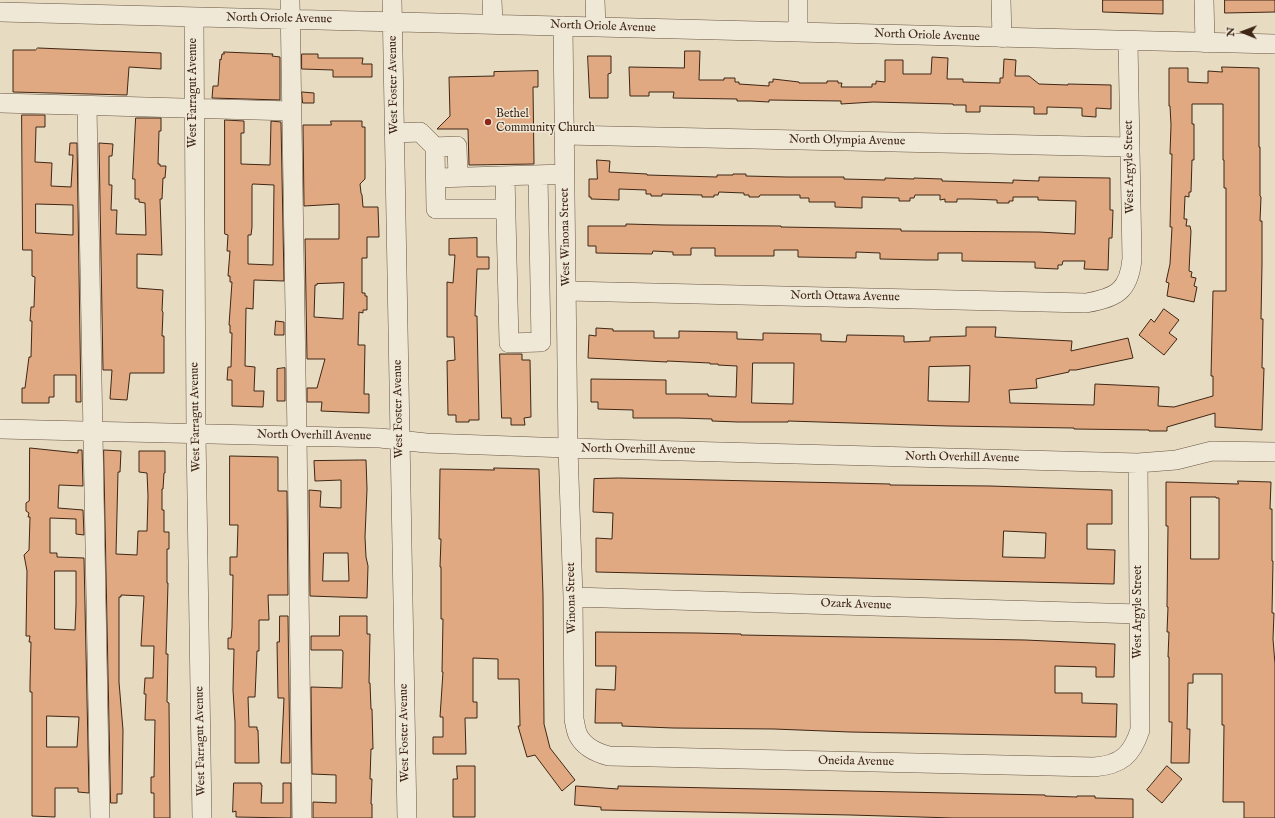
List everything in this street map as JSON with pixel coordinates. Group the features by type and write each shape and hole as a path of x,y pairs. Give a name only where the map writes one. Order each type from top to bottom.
{"street":[{"path":"290,0 302,818"},
{"name":"West Foster Avenue","path":"392,0 407,818"},
{"path":"492,0 493,24"},
{"path":"595,0 596,27"},
{"path":"798,0 798,32"},
{"path":"1001,0 1002,38"},
{"path":"1204,0 1205,43"},
{"name":"North Oriole Avenue","path":"0,12 1275,44"},
{"name":"West Farragut Avenue","path":"194,17 196,433 202,818"},
{"name":"West Winona Street","path":"563,26 568,448"},
{"name":"West Argyle Street","path":"1121,290 1127,281 1132,259 1128,41"},
{"path":"0,103 292,112"},
{"path":"87,106 100,818"},
{"path":"394,133 420,132 435,147 436,209 506,209"},
{"name":"North Olympia Avenue","path":"564,135 1130,147"},
{"path":"435,147 457,146 458,178"},
{"path":"435,178 565,174"},
{"path":"505,176 509,343 541,342 538,175"},
{"name":"North Ottawa Avenue","path":"567,291 1086,303 1101,301 1111,297 1121,290"},
{"name":"North Overhill Avenue","path":"0,429 380,438 426,443 568,448 1138,463 1176,460 1212,451 1275,452"},
{"name":"Winona Street","path":"568,448 573,597 574,719 578,735 587,745"},
{"name":"West Argyle Street","path":"1125,757 1136,742 1140,730 1138,463"},
{"name":"Ozark Avenue","path":"573,597 1139,614"},
{"name":"Oneida Avenue","path":"587,745 597,752 609,756 1070,767 1107,766 1116,763 1125,757"}],"building":[{"path":"1103,0 1163,0 1163,14 1103,12"},
{"path":"1225,0 1275,0 1275,12 1225,13"},
{"path":"38,48 161,53 161,69 129,67 127,95 13,92 13,50 35,50"},
{"path":"685,51 700,51 699,80 724,80 724,78 735,78 735,82 739,82 739,84 769,86 769,82 773,82 773,79 799,83 827,83 827,81 838,81 838,83 842,83 841,87 872,87 872,84 876,84 876,81 885,82 885,60 903,60 903,74 931,74 932,57 948,58 947,79 963,79 963,82 1000,83 1000,78 1003,78 1004,59 1016,60 1015,76 1029,76 1039,84 1111,85 1111,109 1096,108 1096,117 1082,116 1082,108 1047,107 1047,114 1034,114 1034,107 980,106 980,112 966,112 966,105 953,104 873,102 841,104 841,101 737,101 737,99 673,98 674,92 649,92 649,96 630,96 629,67 684,68"},
{"path":"224,52 273,54 272,56 280,57 280,100 212,98 213,86 218,86 220,59 221,60"},
{"path":"302,54 318,54 318,58 363,58 362,64 372,64 372,77 333,77 333,70 302,69"},
{"path":"588,56 611,56 611,73 608,74 608,98 590,98"},
{"path":"1222,67 1259,68 1260,221 1262,221 1261,319 1263,319 1262,368 1264,368 1262,430 1215,427 1215,413 1167,427 1167,431 1149,431 788,421 738,422 712,421 712,419 633,418 633,410 598,409 598,402 591,402 591,379 666,380 666,394 708,394 708,396 736,397 737,366 710,363 588,358 589,335 596,336 596,328 613,329 613,331 654,331 654,338 679,338 679,331 737,332 737,339 763,340 763,333 821,334 821,341 846,342 847,335 904,336 904,342 930,341 930,337 966,336 966,327 996,327 995,337 1072,341 1071,351 1128,338 1133,358 1076,370 1069,370 1069,372 1036,379 1037,388 1009,390 1010,403 1094,405 1095,384 1159,387 1158,406 1174,407 1213,396 1213,376 1211,376 1213,291 1226,291 1226,188 1224,188 1223,160 1223,104 1192,104 1192,124 1194,124 1194,160 1192,160 1191,192 1189,192 1189,197 1185,196 1184,219 1187,219 1186,226 1190,226 1191,231 1189,271 1192,272 1191,277 1196,278 1194,286 1197,287 1194,302 1167,296 1169,283 1166,282 1170,264 1172,227 1170,227 1172,154 1170,154 1171,125 1169,106 1169,68 1188,68 1188,82 1208,83 1208,71 1222,72","holes":["753,363 794,363 793,404 752,403","970,366 969,402 928,401 929,367"]},
{"name":"Bethel Community Church","path":"538,71 538,87 533,87 534,164 469,165 468,129 437,129 450,116 449,77 494,76 494,72"},
{"path":"302,92 314,93 314,103 303,103"},
{"path":"22,115 45,115 45,127 36,127 35,162 52,163 51,186 71,187 73,155 69,155 70,143 77,143 81,402 76,402 76,375 54,375 54,397 49,397 49,403 22,403 22,388 25,388 29,357 31,357 32,321 30,321 31,307 34,307 35,277 32,276 32,250 23,250","holes":["36,204 73,205 73,235 36,233"]},
{"path":"136,118 161,118 158,164 160,164 160,166 166,166 165,178 163,178 162,199 160,199 162,255 137,254 137,288 163,290 162,336 164,336 164,373 130,373 127,400 110,399 112,370 103,370 99,143 113,144 112,156 109,156 109,185 112,185 111,210 117,210 116,234 146,235 145,203 139,202 139,199 135,199 135,179 133,179"},
{"path":"225,120 244,121 244,133 241,133 241,164 270,165 271,121 281,122 284,281 254,280 253,309 246,308 245,366 255,367 254,391 264,391 263,407 232,406 232,380 227,380 228,367 231,367 232,333 230,333 229,325 232,282 230,282 230,276 228,276 230,251 227,251 228,235 225,234","holes":["253,184 274,185 273,265 248,264 248,235 251,235 252,227 252,186"]},
{"path":"331,121 362,121 362,127 365,127 365,179 360,184 363,207 378,207 379,237 367,237 367,258 362,258 362,293 365,293 365,296 367,296 367,310 363,310 363,313 359,312 358,345 365,345 364,394 369,394 369,413 321,411 322,402 307,402 307,388 317,388 325,359 307,359 305,239 339,239 339,204 304,206 303,125 331,125","holes":["344,283 343,319 314,317 315,285"]},
{"path":"597,160 610,161 609,172 647,175 717,177 717,175 746,174 746,176 844,177 844,179 885,180 885,178 914,178 942,179 942,181 1013,183 1013,180 1039,181 1039,177 1110,178 1110,210 1113,210 1112,238 1109,238 1108,270 1084,269 1085,261 1063,261 1062,265 1058,265 1058,269 1035,268 1035,262 962,261 962,253 938,253 938,260 926,260 880,259 880,253 856,252 856,258 798,257 798,250 774,250 774,256 715,256 715,248 691,248 691,255 673,255 673,252 653,251 652,254 596,253 596,246 588,246 588,226 626,226 626,224 781,226 901,229 901,231 1039,232 1075,234 1076,201 1038,200 1038,197 1013,197 1013,201 1009,201 1009,203 997,203 997,200 971,199 957,199 957,202 945,202 945,199 940,200 940,195 915,195 914,198 910,198 910,201 899,201 899,198 862,197 862,208 835,207 835,202 809,202 809,198 800,198 800,195 760,195 759,197 749,197 749,195 744,195 744,193 719,192 718,195 714,195 714,197 702,197 702,195 662,194 662,196 651,196 651,194 646,194 646,190 619,189 619,200 591,199 591,197 589,197 589,179 597,179"},
{"path":"477,238 477,257 489,257 489,269 477,269 475,316 477,316 479,420 456,422 456,415 448,415 447,361 455,360 454,337 447,337 447,282 453,283 455,255 449,255 449,239"},
{"path":"1164,309 1179,320 1169,333 1177,339 1164,355 1139,335 1151,319 1154,322"},
{"path":"276,321 284,322 284,335 275,335"},
{"path":"500,354 522,354 522,360 530,360 531,417 524,418 525,425 511,425 511,418 502,418"},
{"path":"285,368 285,401 277,401 277,369"},
{"path":"30,448 78,453 78,450 82,450 83,486 59,485 58,508 83,510 84,535 76,534 76,519 50,518 50,553 57,553 57,557 84,558 89,793 78,792 78,788 55,788 55,817 32,816 32,692 30,692 31,642 29,642 30,636 26,636 27,571 24,555 29,550 30,517 28,517 29,513 26,511 26,503 29,501","holes":["55,571 76,571 75,630 55,629","47,716 79,717 77,747 47,747"]},
{"path":"104,450 121,451 120,472 118,472 116,554 137,555 138,531 147,531 148,496 147,473 139,472 139,451 165,451 162,510 164,510 164,532 169,532 169,549 167,549 168,583 166,654 168,654 167,702 169,703 170,818 154,818 154,793 151,793 151,777 154,777 155,720 145,720 146,694 144,694 145,678 153,678 154,646 141,646 144,596 121,595 121,597 119,597 119,682 123,730 122,794 117,794 117,803 111,803"},
{"path":"230,456 278,457 278,491 287,491 288,595 268,595 269,620 259,620 259,651 257,651 255,697 248,697 249,727 257,727 258,730 259,763 235,763 233,690 234,649 228,649 228,638 231,638 232,628 233,575 230,575 230,557 237,557 238,525 230,525"},
{"path":"366,460 367,489 365,537 368,566 367,598 310,596 309,490 321,491 320,507 341,508 341,480 315,481 314,461","holes":["324,553 348,553 349,581 323,581"]},
{"path":"494,468 539,469 543,595 544,724 550,748 575,780 562,791 535,755 527,757 518,726 520,726 519,679 498,679 498,659 473,658 473,702 477,702 477,718 465,718 466,754 433,754 433,737 443,737 443,717 440,717 443,672 443,619 441,619 441,539 439,539 440,469 494,470"},
{"path":"619,478 1112,490 1112,524 1087,524 1087,549 1115,550 1114,584 596,572 596,538 612,539 613,513 593,512 594,479","holes":["1004,531 1046,533 1045,558 1003,557"]},
{"path":"1238,481 1271,482 1270,509 1272,509 1273,561 1272,613 1274,613 1273,639 1275,664 1275,818 1244,818 1244,802 1223,802 1224,725 1222,725 1222,674 1193,674 1193,683 1188,683 1187,729 1190,729 1189,763 1171,763 1172,722 1169,722 1169,632 1167,632 1168,526 1166,526 1166,482 1238,484","holes":["1191,497 1219,498 1219,559 1191,559"]},
{"path":"280,616 288,616 290,763 281,763 284,698 278,698 277,642 279,642"},
{"path":"340,616 367,616 367,634 370,634 369,683 372,709 373,749 371,749 370,779 372,779 372,818 313,818 313,802 336,803 336,775 312,774 311,687 342,688 343,652 342,650 311,650 311,636 339,636"},
{"path":"596,632 1025,640 1115,644 1114,677 1096,677 1096,667 1055,666 1055,693 1082,693 1082,703 1117,704 1116,737 673,728 622,726 622,723 595,723 596,689 615,690 616,666 596,666"},
{"path":"457,766 475,766 475,817 453,817 453,779 457,779"},
{"path":"1167,766 1182,779 1162,803 1147,790"},
{"path":"234,783 261,783 261,803 283,803 283,783 291,783 291,818 236,817 236,811 233,812"},
{"path":"576,786 618,789 618,786 1045,795 1077,797 1095,796 1095,798 1133,799 1133,818 954,818 601,810 601,807 575,805"}],"place":[{"name":"Bethel Community Church","path":"488,122"}]}
